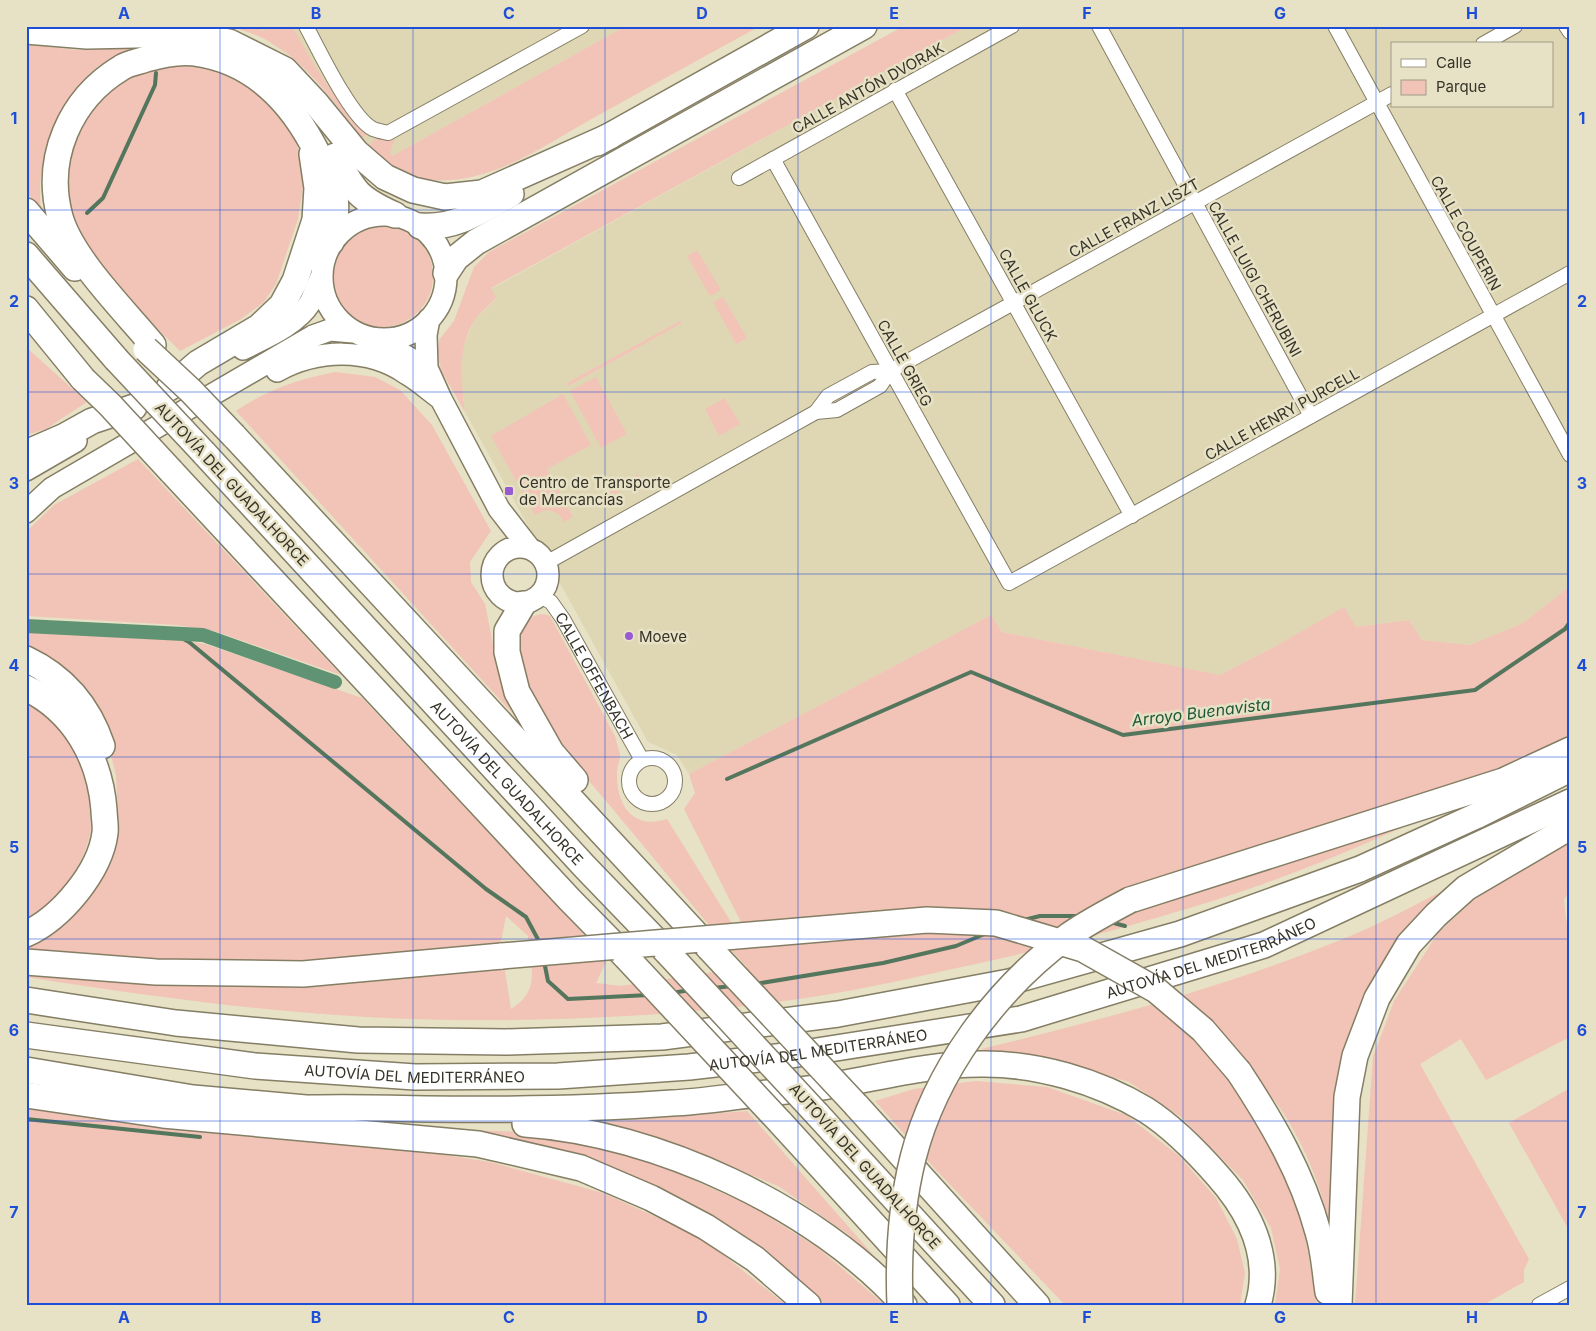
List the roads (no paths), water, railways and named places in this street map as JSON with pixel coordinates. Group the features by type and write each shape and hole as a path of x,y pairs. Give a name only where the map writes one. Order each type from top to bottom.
{"highway":[{"path":"420,226 436,227 461,222 806,26"},
{"path":"446,273 456,258 476,242 864,26"},
{"path":"26,31 87,36 184,34 229,42 285,70 315,102 356,152 385,177 413,190 445,197 482,193 610,136"},
{"path":"331,242 337,200 334,184 300,121 284,100 258,77 226,61 193,52 157,56 122,66 93,88 72,116 59,147 54,184 61,218 81,258 180,389 234,436 856,1105 1037,1305"},
{"path":"256,54 292,88 316,123 351,185 362,198 395,215"},
{"path":"180,389 198,363 259,327 282,305 296,281 315,220 317,188 314,160 300,121"},
{"path":"26,211 150,347"},
{"name":"AUTOVÍA DEL GUADALHORCE","path":"26,255 116,360 585,867 667,952 992,1305"},
{"path":"26,310 83,379"},
{"path":"26,331 83,379 110,405 570,900 626,957 780,1122 947,1305"},
{"path":"26,453 92,421 134,407"},
{"path":"531,600 507,631 507,652 517,692 532,722 551,752 619,833 652,887"},
{"path":"26,659 45,668 73,692 95,725 108,764 112,803 106,832 97,859 70,901 43,927 26,934"},
{"path":"26,688 43,696 78,730 97,767 103,795 106,832"},
{"path":"900,1305 899,1266 904,1208 913,1158 926,1118 956,1058 994,1006 1026,972 1068,936 1130,900 1503,781 1570,750"},
{"name":"AUTOVÍA DEL MEDITERRÁNEO","path":"26,1000 176,1023 358,1040 506,1042 662,1036 838,1014 1009,982 1180,934 1360,869 1476,816 1570,769"},
{"name":"AUTOVÍA DEL MEDITERRÁNEO","path":"26,1035 255,1066 416,1077 558,1076 689,1067 785,1056 1021,1018 1264,945 1570,802"},
{"path":"1339,1305 1348,1096 1355,1056 1377,998 1409,944 1436,915 1466,888 1570,827"},
{"path":"26,962 156,972 304,974 927,920 996,923 1083,949 1156,990 1203,1030 1239,1072 1274,1125 1296,1169 1319,1233 1330,1305"},
{"path":"312,1108 364,1106 424,1109 552,1109 674,1103 831,1086 916,1069 981,1064 1031,1068 1091,1084 1107,1091 1146,1111 1192,1146 1226,1185 1249,1220 1262,1252 1264,1286 1258,1305"},
{"path":"26,1070 193,1098 312,1108 376,1116 559,1126 623,1141 695,1165 767,1199 804,1222 855,1259 904,1305"},
{"path":"26,1095 163,1115 478,1144 581,1168 651,1198 706,1227 755,1259 808,1305"}],"main road":[{"path":"353,332 340,322 330,309 323,294 321,278 323,259 331,242 343,229 359,219 376,215 395,215 420,226 438,246 446,273 442,298 430,319 426,335 427,368 441,399 499,509 530,549 542,557 546,563 548,581 545,590 531,600 505,599 493,584 492,574 505,532 499,509"},
{"path":"26,470 134,407 180,389 277,331 298,316 310,303 321,278"},
{"path":"376,339 405,336 430,319"},
{"path":"26,512 52,488 313,336 330,330 353,332 376,339 411,359 441,399"},
{"path":"154,429 232,396 287,366 306,358 327,353 355,355 386,363 406,373 441,399"},
{"path":"499,556 513,548 530,549"}],"street":[{"path":"306,26 348,101 362,120 373,129 388,133 582,26"},
{"name":"CALLE ANTÓN DVORAK","path":"739,178 1012,26"},
{"name":"CALLE LUIGI CHERUBINI","path":"1099,26 1311,416"},
{"name":"CALLE COUPERIN","path":"1335,26 1570,454"},
{"path":"1487,42 1515,26"},
{"path":"1566,26 1570,32"},
{"name":"CALLE GLUCK","path":"895,90 1132,516"},
{"name":"CALLE FRANZ LISZT","path":"546,563 816,412 837,410 880,386 890,371 1391,95"},
{"name":"CALLE GRIEG","path":"773,159 1009,582"},
{"name":"CALLE HENRY PURCELL","path":"1009,582 1132,516 1570,272"},
{"name":"CALLE OFFENBACH","path":"531,600 551,602 563,619 642,760"},
{"path":"1539,1305 1570,1288"}],"waterway":[{"path":"87,213 103,198 155,85 156,73"},
{"name":"Arroyo Buenavista","path":"727,779 971,672 1123,735 1475,690 1565,629 1570,622"},
{"path":"26,626 203,635 335,682"},
{"path":"172,633 189,642 486,889 526,917 541,945"},
{"path":"1024,920 1040,916 1081,916"},
{"path":"1110,922 1125,926"},
{"path":"755,984 883,963 956,946 987,933"},
{"path":"544,961 548,981 568,999 649,995"},
{"path":"713,988 733,986"},
{"path":"671,993 691,990"},
{"path":"26,1119 200,1137"}],"place":[{"name":"Centro de Transporte de Mercancías","path":"509,491"},
{"name":"Moeve","path":"629,636"}]}
